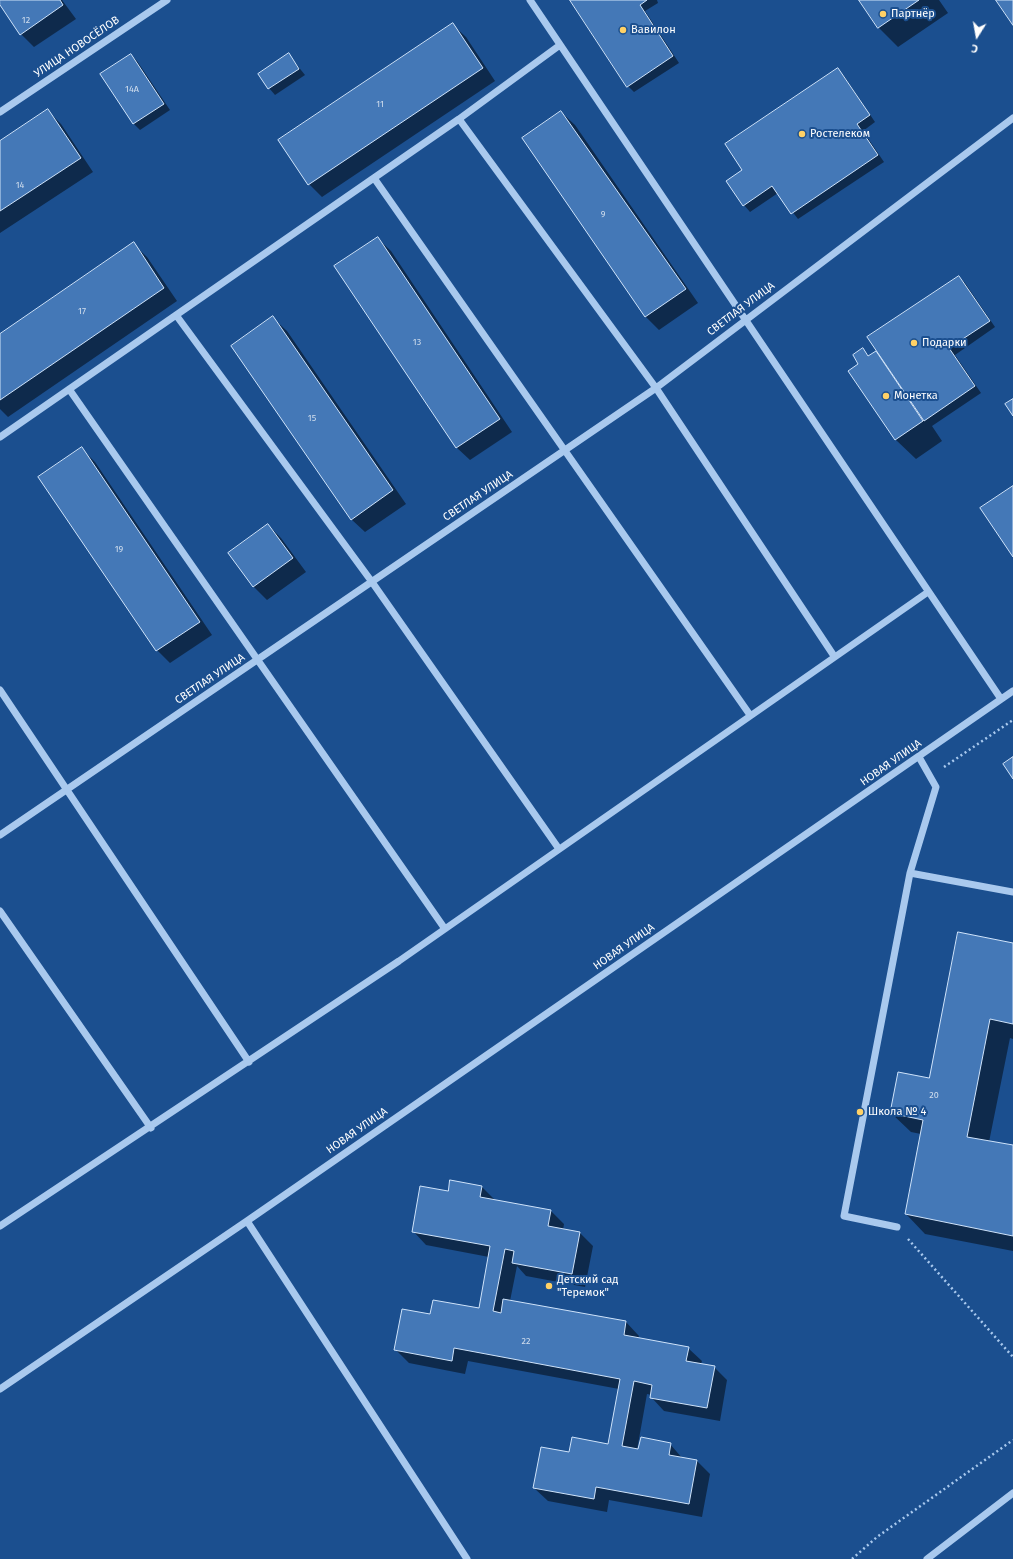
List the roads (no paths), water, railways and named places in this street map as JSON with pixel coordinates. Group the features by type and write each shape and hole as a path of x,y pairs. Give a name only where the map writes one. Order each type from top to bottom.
{"street":[{"name":"УЛИЦА НОВОСЁЛОВ","path":"0,112 167,0"},
{"path":"530,0 1001,700"},
{"path":"0,437 374,178 560,45"},
{"path":"459,118 656,388 834,656"},
{"name":"СВЕТЛАЯ УЛИЦА","path":"0,835 656,388 1013,118"},
{"path":"374,178 750,715"},
{"path":"176,315 372,582 560,849"},
{"path":"69,389 445,928"},
{"path":"0,1226 151,1128 249,1062 560,849 834,656 928,592"},
{"path":"0,690 249,1062"},
{"name":"НОВАЯ УЛИЦА","path":"0,1389 247,1221 1013,691"},
{"path":"897,1227 844,1216 910,873 936,787 919,757"},
{"path":"910,873 1013,892"},
{"path":"0,911 151,1128"},
{"path":"247,1221 467,1559"},
{"path":"927,1559 1013,1493"}],"place":[{"name":"Партнёр","path":"883,14"},
{"name":"Вавилон","path":"623,30"},
{"name":"Ростелеком","path":"802,134"},
{"name":"Подарки","path":"914,343"},
{"name":"Монетка","path":"886,396"},
{"name":"Школа № 4","path":"860,1112"},
{"name":"Детский сад \"Теремок\"","path":"549,1286"}]}
